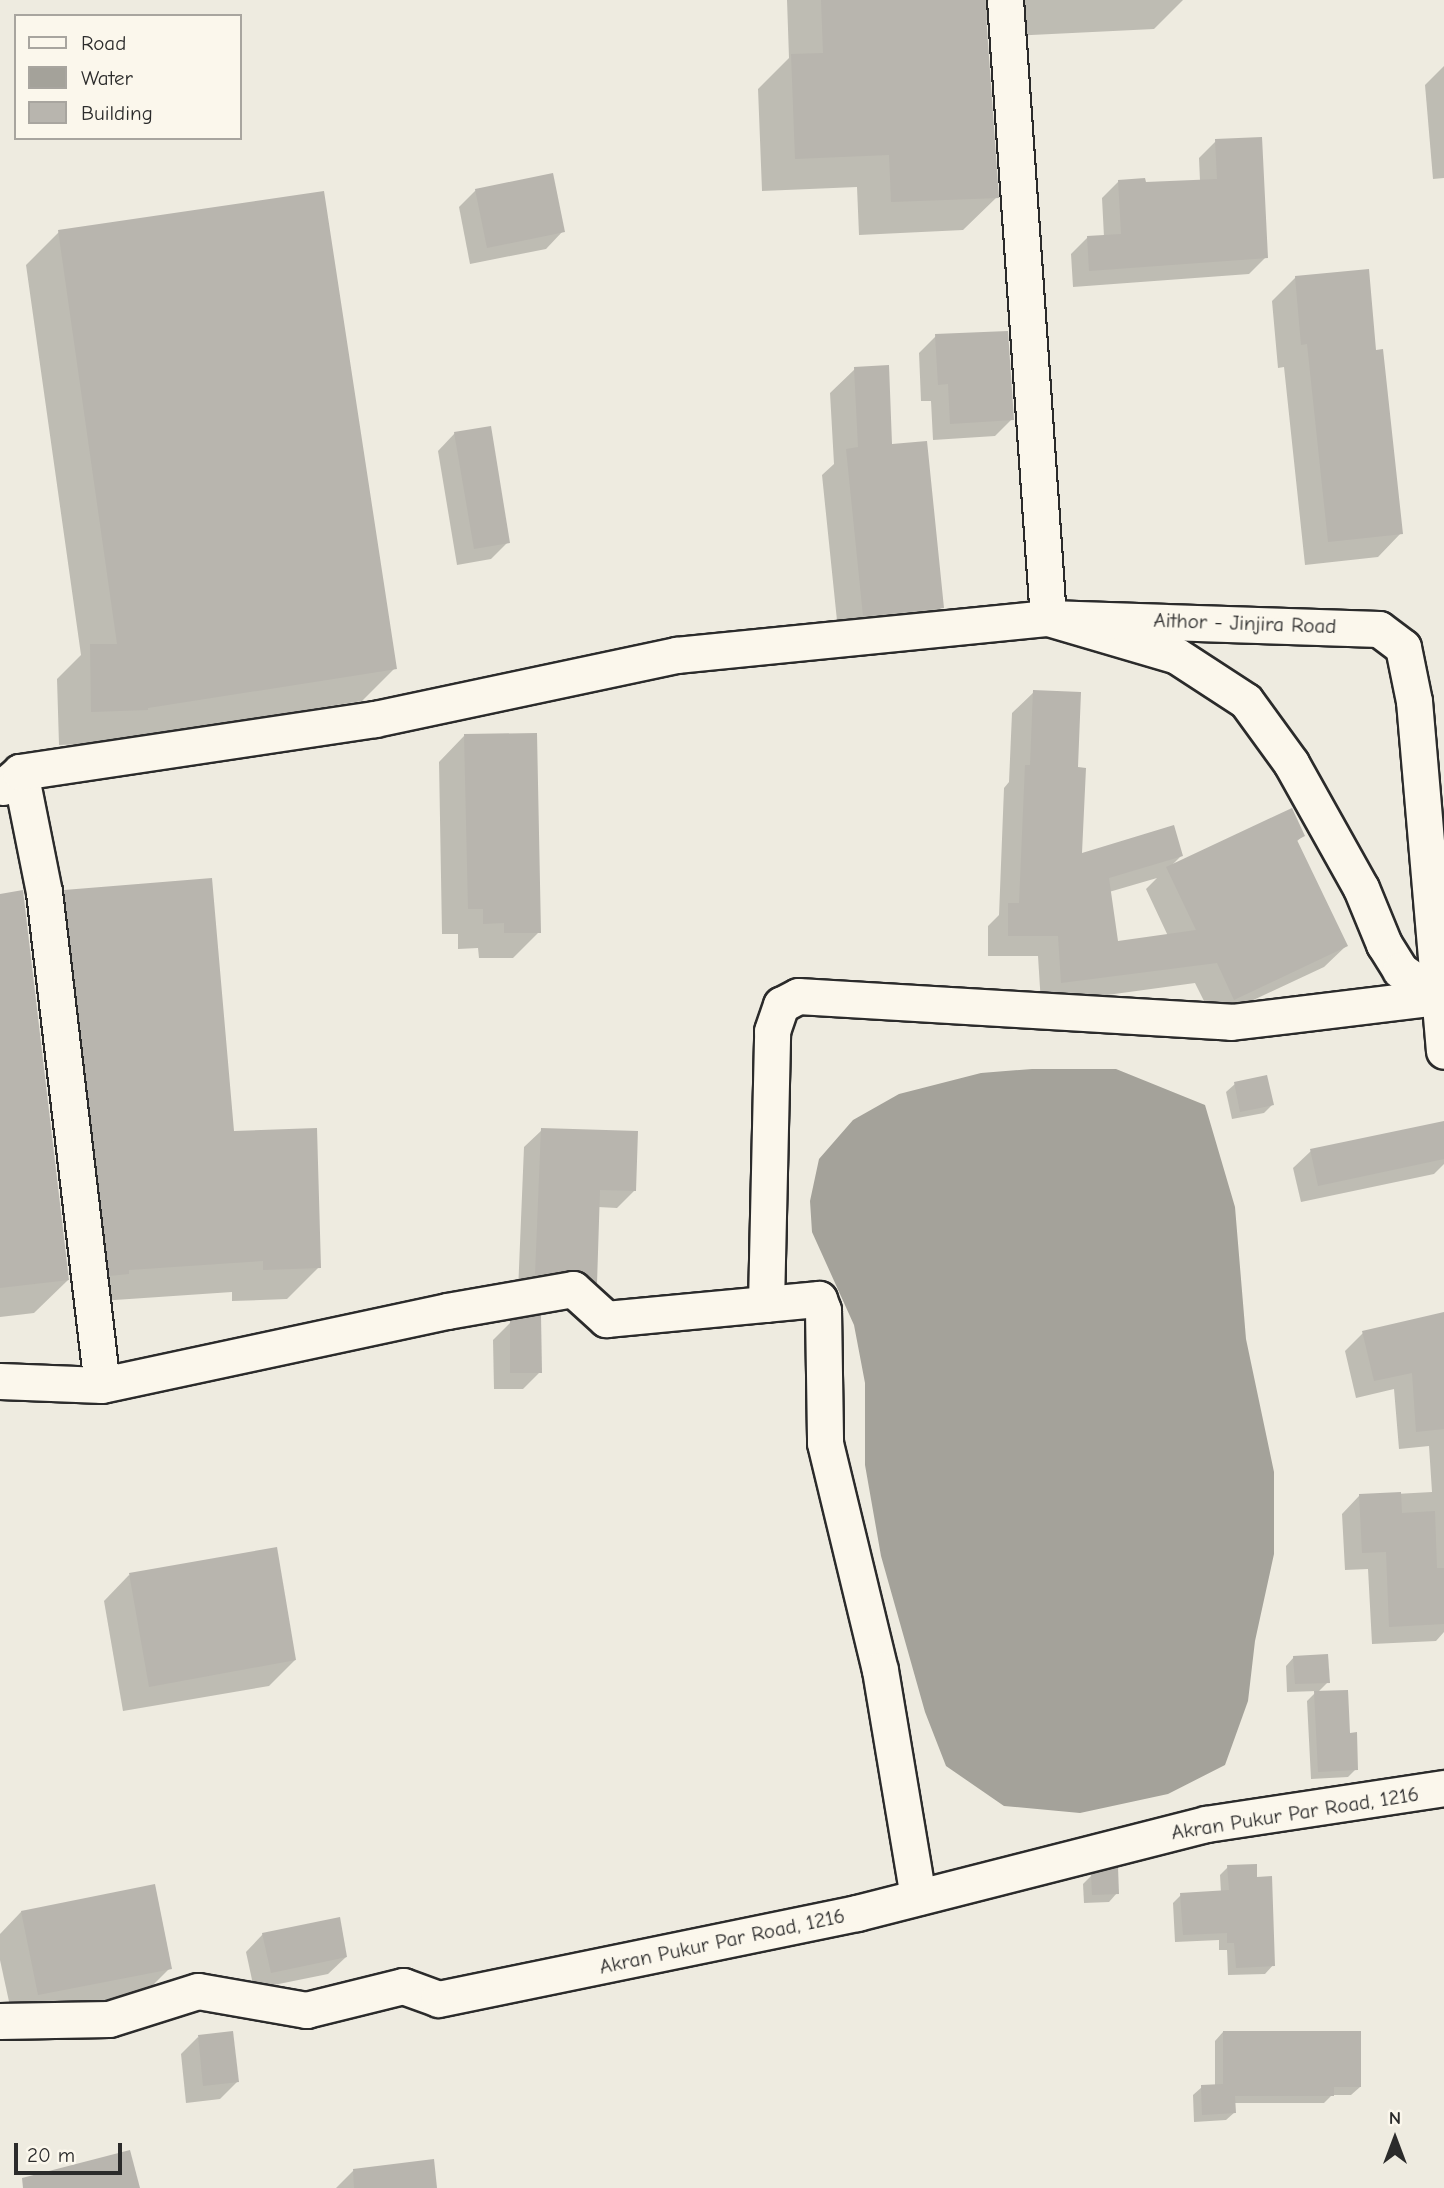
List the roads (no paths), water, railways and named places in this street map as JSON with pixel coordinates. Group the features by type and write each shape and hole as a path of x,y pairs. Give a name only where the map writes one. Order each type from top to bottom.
{"street":[{"path":"1004,0 1048,618 1177,656 1246,701 1291,763 1361,888 1384,944 1400,970 1439,997"},
{"name":"Aithor - Jinjira Road","path":"10,781 375,719 676,656 1048,618 1355,626 1379,629 1403,646 1414,701 1444,1051"},
{"path":"10,781 44,892 102,1385"},
{"path":"766,1304 772,1031 781,1005 798,996 1231,1022 1439,997"},
{"path":"0,1381 102,1385 447,1311 573,1289 606,1319 819,1299 823,1310 825,1443 880,1670 918,1897"},
{"name":"Akran Pukur Par Road, 1216","path":"0,2021 109,2019 198,1991 306,2010 403,1986 438,1999 858,1913 1206,1824 1444,1788"}],"water":[{"path":"1032,1069 1116,1069 1205,1105 1235,1207 1246,1339 1274,1472 1274,1554 1255,1641 1248,1701 1225,1765 1168,1794 1080,1813 1004,1806 946,1766 925,1712 881,1556 865,1465 865,1383 854,1325 812,1232 810,1201 819,1159 853,1120 899,1094 981,1073"}]}
